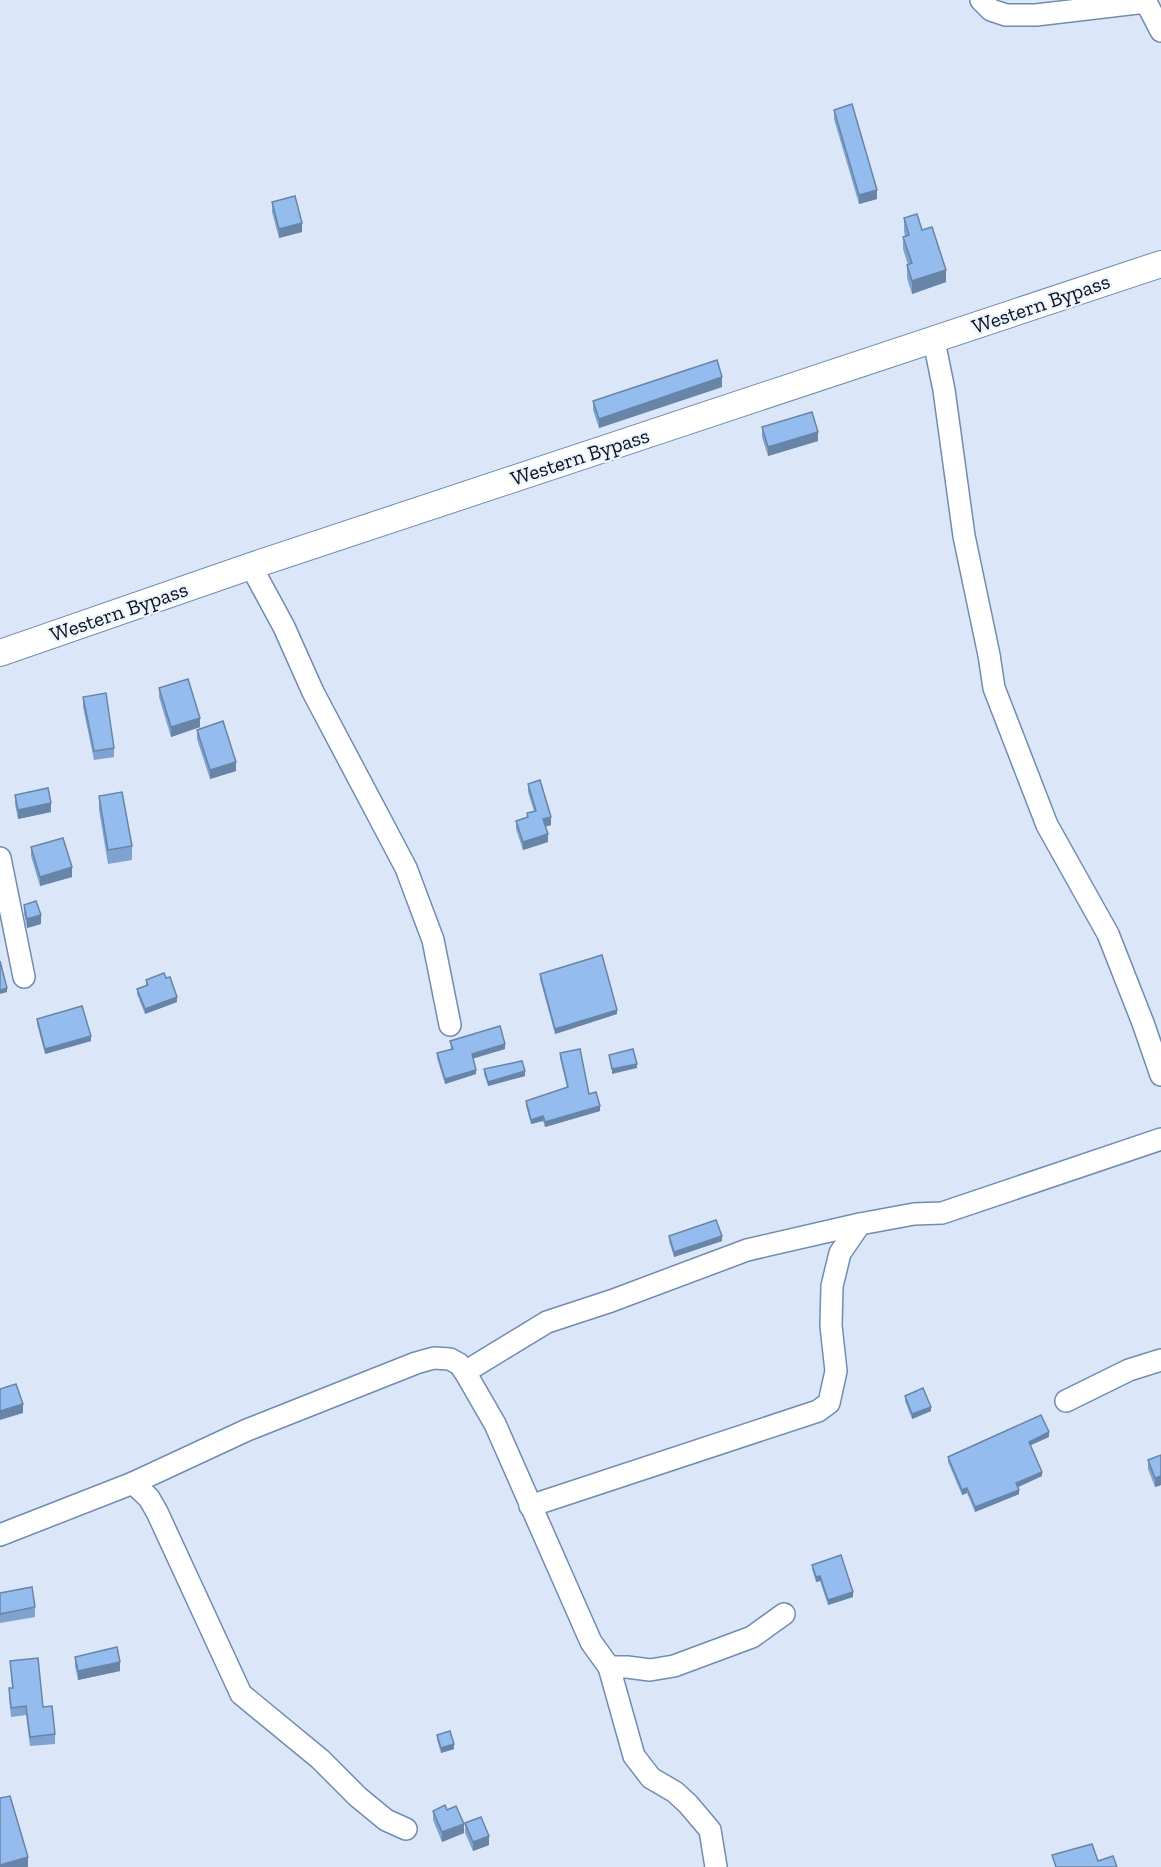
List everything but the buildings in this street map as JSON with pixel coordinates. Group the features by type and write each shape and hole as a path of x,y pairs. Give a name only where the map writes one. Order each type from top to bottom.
{"main road":[{"name":"Western Bypass","path":"0,653 251,566 1161,264"}],"street":[{"path":"981,0 991,10 1006,15 1045,14 1146,1 1161,31"},
{"path":"934,340 944,390 964,536 994,688 1047,825 1108,934 1161,1075"},
{"path":"251,566 284,627 313,692 406,868 433,940 450,1025"},
{"path":"0,858 24,977"},
{"path":"465,1372 547,1322 747,1250 860,1224 914,1214 942,1213 1161,1139"},
{"path":"530,1506 818,1411 829,1403 836,1371 831,1326 832,1286 840,1253 860,1224"},
{"path":"0,1535 133,1483 247,1430 416,1363 434,1358 450,1359 459,1364 465,1372 495,1424 591,1642 609,1667 634,1756 651,1778 681,1798 710,1830 716,1867"},
{"path":"1066,1401 1129,1370 1161,1360"},
{"path":"133,1483 149,1498 157,1512 241,1694 320,1759 358,1797 386,1820 406,1829"},
{"path":"609,1667 650,1670 674,1666 752,1637 784,1614"}]}
